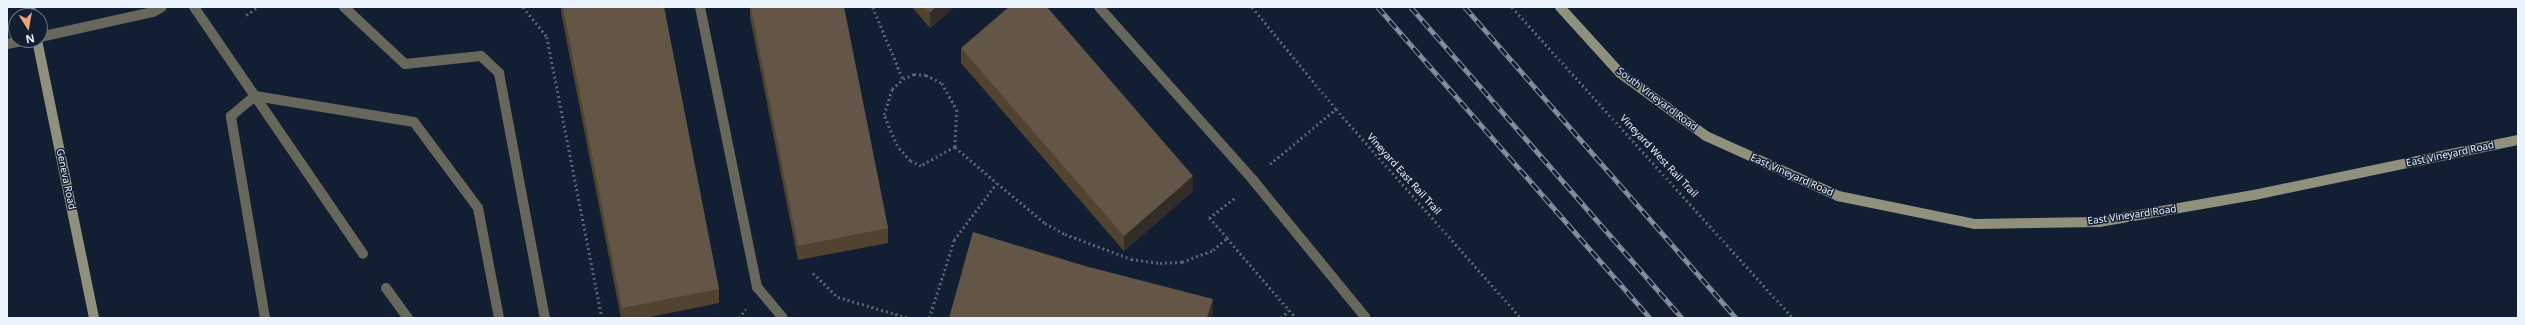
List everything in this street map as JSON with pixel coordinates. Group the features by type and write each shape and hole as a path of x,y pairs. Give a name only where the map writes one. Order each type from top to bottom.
{"street":[{"path":"48,35 153,12 162,7"},
{"path":"194,7 363,254"},
{"path":"344,7 405,64 481,56 498,73 545,318"},
{"path":"700,7 756,287 783,318"},
{"path":"1099,7 1253,180 1366,318"},
{"name":"South Vineyard Road","path":"1560,7 1620,73 1706,136"},
{"name":"Geneva Road","path":"39,48 94,318"},
{"path":"265,318 231,116 255,96 414,122 478,208 499,318"},
{"name":"East Vineyard Road","path":"1706,136 1838,196 1974,224 2099,222 2254,195 2518,140"},
{"path":"386,288 408,318"}],"path":[{"path":"246,15 258,7"},
{"path":"391,7 503,7"},
{"path":"523,7 547,37 602,318"},
{"path":"873,7 903,79"},
{"name":"Vineyard East Rail Trail","path":"1252,7 1336,109 1521,318"},
{"name":"Vineyard West Rail Trail","path":"1512,7 1793,318"},
{"path":"914,74 926,75 942,83 952,96 959,124 955,147 921,166 910,161 897,146 884,115 892,89 903,79 914,74"},
{"path":"1265,168 1336,109"},
{"path":"955,147 1045,223 1131,259 1182,262 1204,255 1227,238"},
{"path":"929,318 954,240 997,183"},
{"path":"1238,196 1209,218 1296,318"},
{"path":"813,273 838,297 909,318"},
{"path":"1281,318 1289,310"}],"building":[{"path":"563,7 664,7 719,289 622,308"},
{"path":"751,7 844,7 888,228 798,246"},
{"path":"925,7 936,7 930,12"},
{"path":"1009,7 1047,7 1193,176 1124,236 961,48"},
{"path":"973,232 1085,266 1213,299 1207,318 949,318"}],"railway":[{"path":"1378,7 1650,318"},
{"path":"1411,7 1682,318"},
{"path":"1465,7 1736,318"}]}
